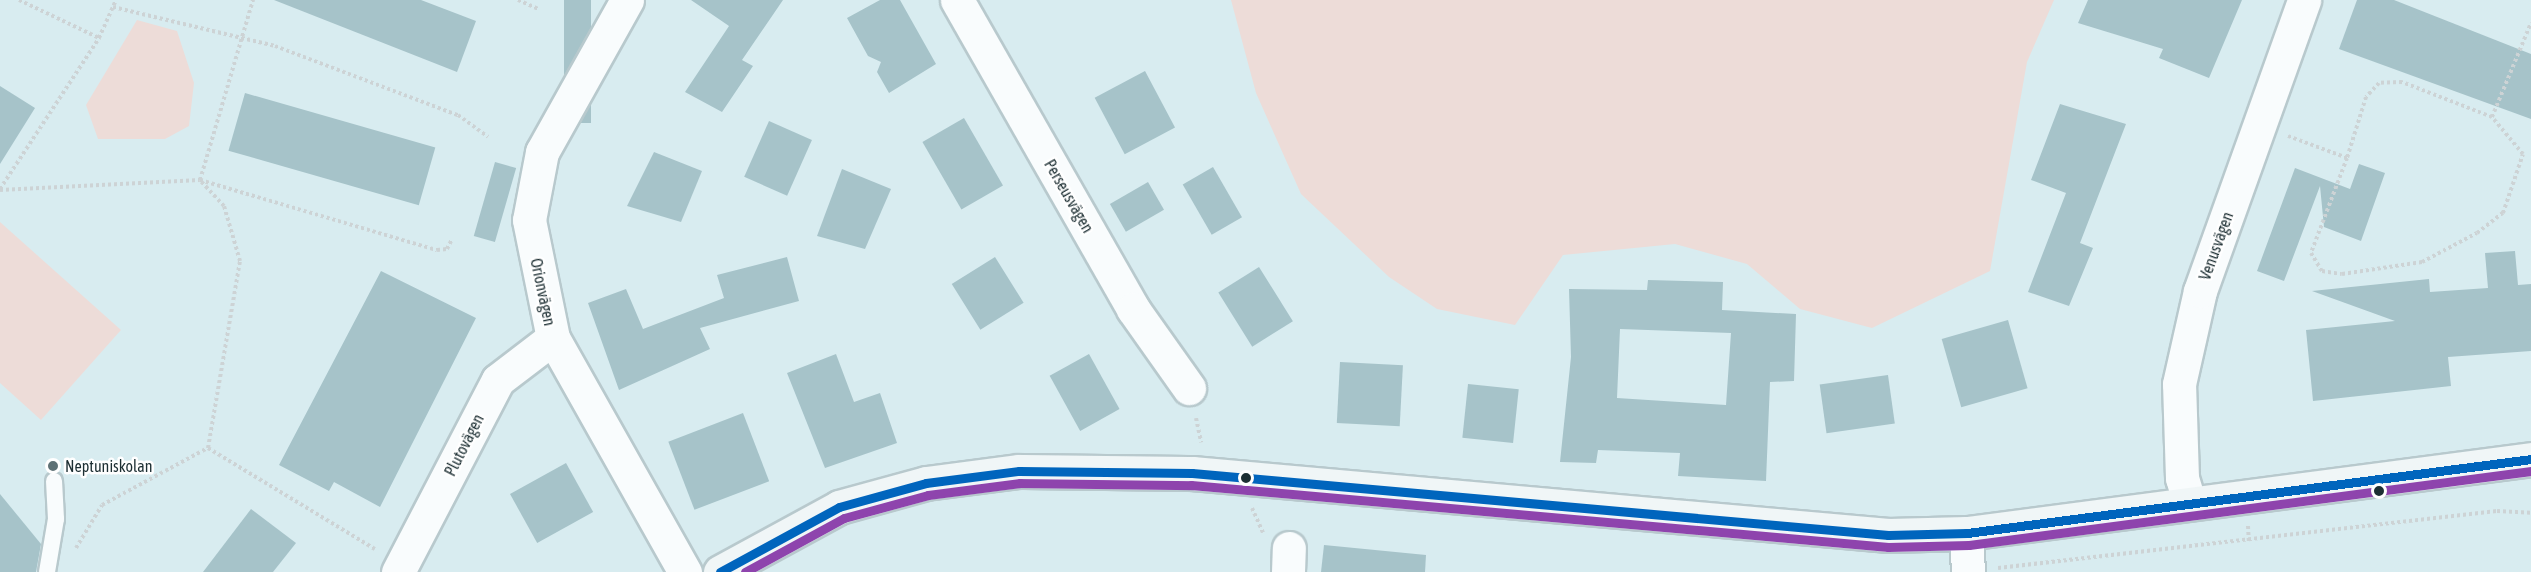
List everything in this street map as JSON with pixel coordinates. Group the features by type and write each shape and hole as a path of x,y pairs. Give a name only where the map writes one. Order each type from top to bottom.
{"street":[{"name":"Orionvägen","path":"627,0 542,152 529,220 553,338 686,572"},
{"name":"Perseusvägen","path":"957,0 1133,309 1189,388"},
{"name":"Venusvägen","path":"2189,501 2182,478 2179,384 2200,291 2304,0"},
{"name":"Plutovägen","path":"400,569 498,380 553,338"},
{"path":"720,572 839,507 926,483 1019,471 1192,473 1716,523 1888,535 1967,533 2189,501 2531,459"},
{"path":"1967,533 1968,572"}],"lane":[{"path":"47,572 56,519 54,481"}],"path":[{"path":"19,0 99,38"},
{"path":"116,0 99,38 0,190 200,180 437,250 447,249 452,239"},
{"path":"200,180 253,0"},
{"path":"518,0 538,9"},
{"path":"113,7 242,35 458,115 488,137"},
{"path":"2492,117 2531,23"},
{"path":"2402,82 2492,117 2523,154 2504,213 2422,262 2362,274 2322,271 2311,253 2347,158 2366,97 2379,83 2402,82"},
{"path":"2259,125 2347,158"},
{"path":"200,180 224,206 240,261 208,448"},
{"path":"72,561 102,505 208,448"},
{"path":"208,448 400,569"},
{"path":"1968,572 2497,511 2531,513"}],"shaded area":[{"path":"1231,0 2054,0 2027,62 1990,271 1872,328 1800,309 1747,264 1675,244 1563,255 1515,325 1437,309 1389,277 1301,194 1256,93"},
{"path":"137,20 177,31 194,83 189,126 165,139 98,139 86,105"},
{"path":"0,222 121,330 41,420 0,383"}],"building":[{"path":"274,0 421,0 476,21 457,72"},
{"path":"564,0 591,0 591,123 564,123"},
{"path":"691,0 783,0 742,60 753,66 722,112 685,92 729,26"},
{"path":"880,0 900,0 936,64 889,93 877,72 881,62 868,56 847,18"},
{"path":"2088,0 2242,0 2209,78 2159,58 2163,49 2078,23"},
{"path":"2357,0 2394,0 2531,54 2531,119 2339,49"},
{"path":"1145,71 1175,128 1125,154 1095,98"},
{"path":"0,86 35,108 0,164"},
{"path":"245,93 435,148 419,205 228,151"},
{"path":"2060,104 2126,124 2080,243 2093,248 2069,306 2028,292 2066,193 2031,180"},
{"path":"964,118 1003,186 961,210 922,142"},
{"path":"769,121 812,140 787,196 744,177"},
{"path":"654,152 702,171 681,222 627,206"},
{"path":"495,162 516,168 495,242 474,236"},
{"path":"2359,164 2385,173 2361,241 2324,227 2320,186 2284,281 2257,271 2295,168 2350,189"},
{"path":"1213,167 1242,217 1212,235 1183,184"},
{"path":"842,169 891,189 865,249 817,236"},
{"path":"1148,182 1164,210 1126,232 1110,204"},
{"path":"2515,251 2518,285 2531,284 2531,351 2448,357 2451,386 2313,401 2306,330 2395,321 2312,291 2429,279 2430,292 2488,288 2485,253"},
{"path":"787,257 799,301 700,328 710,349 619,390 588,303 626,289 643,329 724,298 717,275"},
{"path":"995,257 1024,303 980,330 952,284"},
{"path":"1259,267 1293,321 1252,347 1218,292"},
{"path":"381,271 476,318 380,507 334,482 329,491 279,465"},
{"path":"1648,280 1723,282 1722,310 1796,314 1794,381 1770,382 1766,481 1678,476 1680,453 1598,450 1596,463 1560,462 1571,357 1569,289 1647,290","holes":["1620,329 1731,333 1726,405 1617,398"]},
{"path":"2008,320 2028,388 1961,407 1942,339"},
{"path":"836,354 854,402 880,393 897,443 825,468 787,373"},
{"path":"1089,354 1120,409 1080,431 1050,376"},
{"path":"1340,362 1403,365 1400,426 1337,423"},
{"path":"1888,375 1895,424 1826,433 1820,385"},
{"path":"1468,384 1519,389 1513,443 1462,438"},
{"path":"743,413 769,481 694,510 668,442"},
{"path":"566,463 593,512 537,543 510,494"},
{"path":"0,494 41,544 36,572 0,572"},
{"path":"251,509 296,543 273,572 203,572"},
{"path":"1324,545 1426,555 1425,572 1321,572"}],"transit line":[{"path":"720,572 839,507 926,483 1019,471 1192,473 1888,535 1967,533 2531,459"},
{"path":"745,572 844,518 928,495 1020,483 1191,485 1888,547 1969,545 2531,471"}],"place":[{"name":"Neptuniskolan","path":"53,466"}]}
